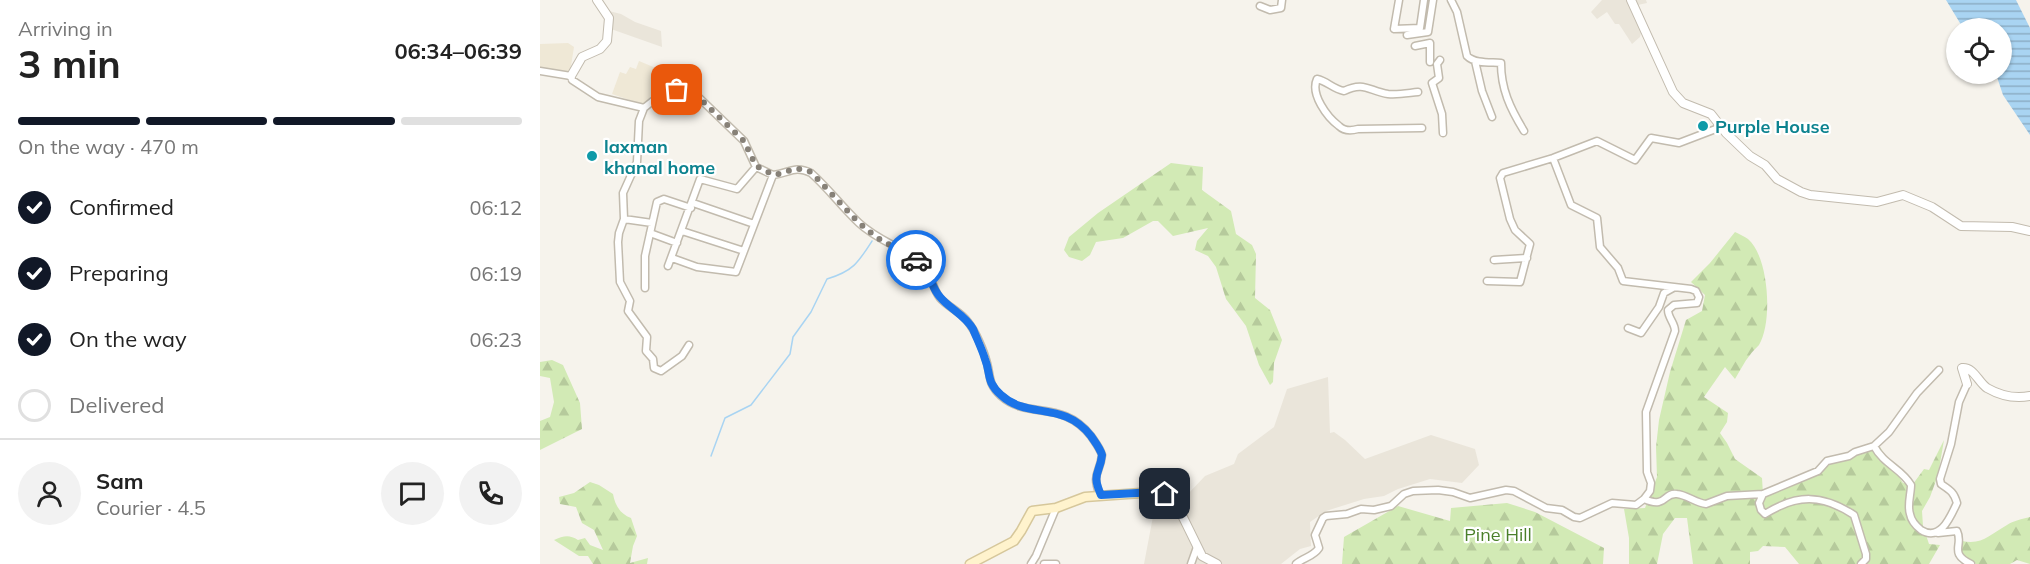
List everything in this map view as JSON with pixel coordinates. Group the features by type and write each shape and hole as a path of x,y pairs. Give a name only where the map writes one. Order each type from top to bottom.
{"main road":[{"path":"970,564 1014,541 1032,511 1056,508 1085,497 1155,492 1165,494 1176,503"}],"street":[{"path":"571,76 582,57 600,49 607,41 609,18 597,0"},
{"path":"1260,6 1270,10 1281,8 1282,0"},
{"path":"1399,0 1394,29 1420,28 1424,0"},
{"path":"1407,35 1428,32 1433,0"},
{"path":"1451,0 1457,12 1464,51 1470,59 1475,61 1501,63 1501,82 1506,98 1524,131"},
{"path":"1631,0 1673,92 1683,103 1711,114 1750,156 1765,165 1777,179 1801,192 1877,202 1903,195 1932,207 1961,226 2012,227 2030,231"},
{"path":"1415,46 1430,43 1430,62"},
{"path":"1440,60 1437,64 1439,78 1432,83 1432,87 1442,114 1443,133"},
{"path":"1475,61 1482,91 1492,117"},
{"path":"542,72 571,76"},
{"path":"571,76 572,80 598,98 644,108"},
{"path":"1418,92 1387,93 1364,86 1344,91 1330,87 1324,80 1317,79 1314,89 1318,100 1340,128 1351,131 1422,128"},
{"path":"689,345 681,356 661,371 654,368 653,358 646,351 647,337 628,311 630,301 620,282 618,242 624,219 623,193 637,162 639,121 644,108 664,92 690,89 744,141 756,166 774,175 795,168 811,172 867,230 921,263 929,273 941,299 968,321 985,358 990,381 1001,395 1020,406 1068,416 1087,431 1098,445 1102,455 1096,475 1101,495"},
{"path":"1487,281 1520,282 1530,244 1515,230 1510,219 1500,178 1503,173 1553,158 1597,141 1635,160 1651,138 1679,144 1721,127"},
{"path":"1296,564 1301,559 1315,554 1319,548 1315,535 1326,516 1391,506 1404,494 1413,491 1453,492 1470,498 1506,490 1514,491 1546,508 1568,512 1580,518 1612,503 1636,505 1644,500 1650,491 1651,483 1647,472 1646,412 1676,331 1668,310 1674,305 1694,304 1698,300 1696,291 1623,281 1618,268 1600,248 1597,218 1571,205 1553,158"},
{"path":"668,266 692,206 700,179 737,189 756,166"},
{"path":"672,258 697,267 736,272 774,175"},
{"path":"645,288 645,256 656,206 660,200 692,206 754,224"},
{"path":"624,219 652,223"},
{"path":"682,231 744,251"},
{"path":"650,233 677,243"},
{"path":"1494,260 1527,258"},
{"path":"1628,328 1641,333 1659,307 1664,293 1674,287"},
{"path":"1937,533 1946,524 1957,503 1955,495 1941,484 1940,479 1953,435 1959,402 1967,384 1962,368 1970,369 1987,388 2007,397 2030,396"},
{"path":"1644,500 1660,503 1671,494 1678,494 1706,504 1726,496 1763,494 1818,471 1827,460 1849,456 1874,446 1889,432 1917,393 1939,370"},
{"path":"1874,446 1880,458 1894,467 1911,485 1908,507 1918,528 1929,534 1957,531 1960,536 1958,551 1963,559 1971,564"},
{"path":"1763,494 1759,503 1761,510 1766,514 1786,502 1815,498 1834,504 1854,515 1866,554 1866,559 1861,564"},
{"path":"1176,503 1202,556 1217,564"},
{"path":"1031,564 1056,508"},
{"path":"1191,564 1197,547"},
{"path":"1044,564 1056,564"}],"shaded area":[{"path":"1602,0 1646,0 1647,3 1633,6 1642,29 1640,37 1632,44 1619,24 1615,24 1607,12 1597,19 1591,12"},
{"path":"605,10 621,14 635,22 661,31 662,47 611,29"},
{"path":"568,43 574,47 570,72 540,70 540,44"},
{"path":"639,61 663,71 662,81 643,107 612,94 620,72 626,74 630,67 636,69"},
{"path":"1328,377 1330,433 1334,432 1345,440 1365,459 1431,435 1475,449 1479,465 1462,483 1430,479 1384,496 1364,499 1326,511 1310,522 1311,546 1300,549 1281,564 1144,564 1155,506 1181,512 1186,496 1205,476 1234,464 1238,454 1274,427 1287,389"}],"green space":[{"path":"1171,163 1203,167 1202,190 1231,211 1236,234 1252,245 1256,254 1255,298 1270,310 1282,340 1274,363 1273,382 1270,385 1259,365 1246,326 1226,299 1216,267 1208,256 1195,250 1197,241 1208,228 1173,236 1158,221 1153,221 1123,238 1096,242 1090,255 1082,261 1069,257 1064,250 1069,237 1098,213"},
{"path":"1735,232 1748,239 1761,260 1767,290 1767,306 1766,321 1759,345 1735,379 1725,367 1704,397 1728,413 1727,422 1720,433 1735,459 1762,478 1763,494 1836,462 1850,459 1860,452 1880,447 1903,483 1913,484 1924,469 1929,470 1944,440 1938,475 1922,511 1923,526 1929,544 1940,545 1929,564 1799,564 1785,547 1763,546 1758,551 1750,552 1750,564 1693,564 1687,518 1675,518 1663,534 1657,564 1629,564 1629,538 1624,509 1645,508 1657,477 1656,447 1659,420 1670,372 1686,320 1702,311 1705,295 1691,282"},
{"path":"552,360 563,365 580,403 582,429 540,450 540,421 550,417 554,402 550,378 540,376 540,362"},
{"path":"590,482 613,494 619,509 631,518 637,536 630,563 648,558 647,564 593,564 588,556 579,556 554,540 566,536 578,540 585,538 590,545 603,550 594,530 582,523 576,507 560,504 559,497 574,493"},
{"name":"Pine Hill","path":"1507,503 1535,512 1604,548 1603,564 1342,564 1344,537 1398,506 1450,521 1451,508"},
{"path":"2030,517 2030,564 2017,560 2010,564 1976,564 1965,559 1960,550 1962,541 1981,540 2012,522"}],"water":[{"path":"1946,0 2016,0 2030,28 2030,135 2003,95 1999,84 2012,84 2012,18 1957,18"}],"waterway":[{"path":"711,456 725,418 751,405 790,354 793,337 811,312 827,279 843,273 854,265 872,241"}],"way so far":[{"path":"677,90 690,89 744,141 752,162 759,169 774,175 795,168 811,172 858,222 876,237 916,260"}],"place":[{"name":"Purple House","path":"1703,126"},
{"name":"laxman khanal home","path":"592,156"}],"route":[{"path":"916,260 929,273 941,299 968,321 985,358 990,381 1001,395 1020,406 1068,416 1087,431 1098,445 1102,455 1096,475 1101,495 1155,492 1165,494"}]}
